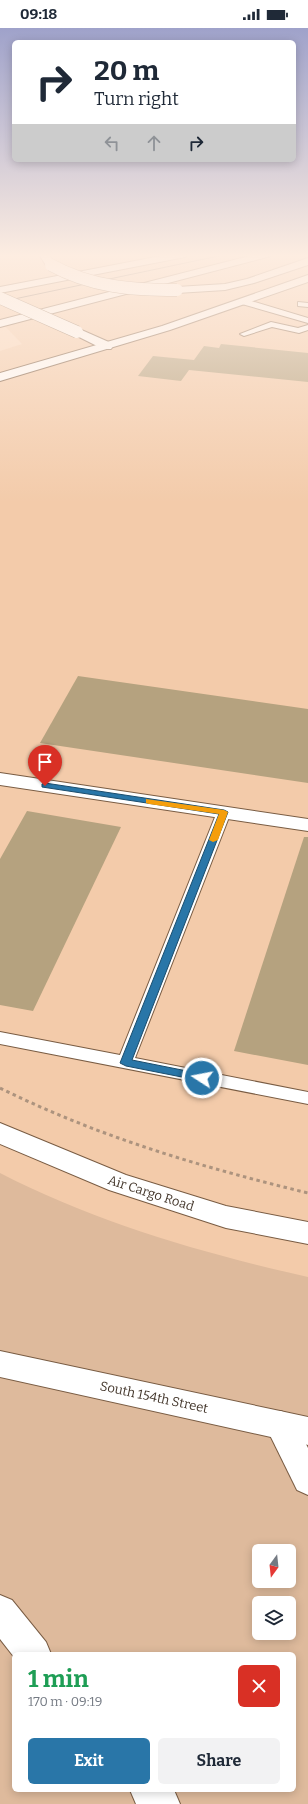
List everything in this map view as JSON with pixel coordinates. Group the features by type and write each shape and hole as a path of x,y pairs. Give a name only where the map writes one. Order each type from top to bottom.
{"main road":[{"path":"87,337 106,346"},
{"path":"0,377 136,337"},
{"path":"0,779 308,825"},
{"name":"Air Cargo Road","path":"0,1133 22,1144 118,1183 226,1217 308,1233"},
{"name":"South 154th Street","path":"0,1364 294,1428"},
{"path":"294,1428 308,1480"},
{"path":"0,1612 32,1652"},
{"path":"151,1792 161,1804"}],"lane":[{"path":"126,1063 224,812"},
{"path":"0,1038 308,1098"}],"path":[{"path":"0,1088 40,1109 150,1151 238,1176 308,1193"}],"shaded area":[{"path":"15,337 308,337 308,1355 0,1232 0,351 22,344"},
{"path":"0,1173 37,1191 112,1222 229,1258 308,1277 308,1804 0,1804"}],"building":[{"path":"221,344 308,353 308,382 189,370 181,381 138,376 153,356 194,360 204,346 219,348"},
{"path":"78,676 308,709 308,783 40,743"},
{"path":"27,811 121,827 33,1011 0,1005 0,859"},
{"path":"304,837 308,837 308,1065 234,1051"}],"slow traffic":[{"path":"149,801 224,812 213,840"}],"route":[{"path":"45,786 224,812 126,1063 202,1078"}]}
